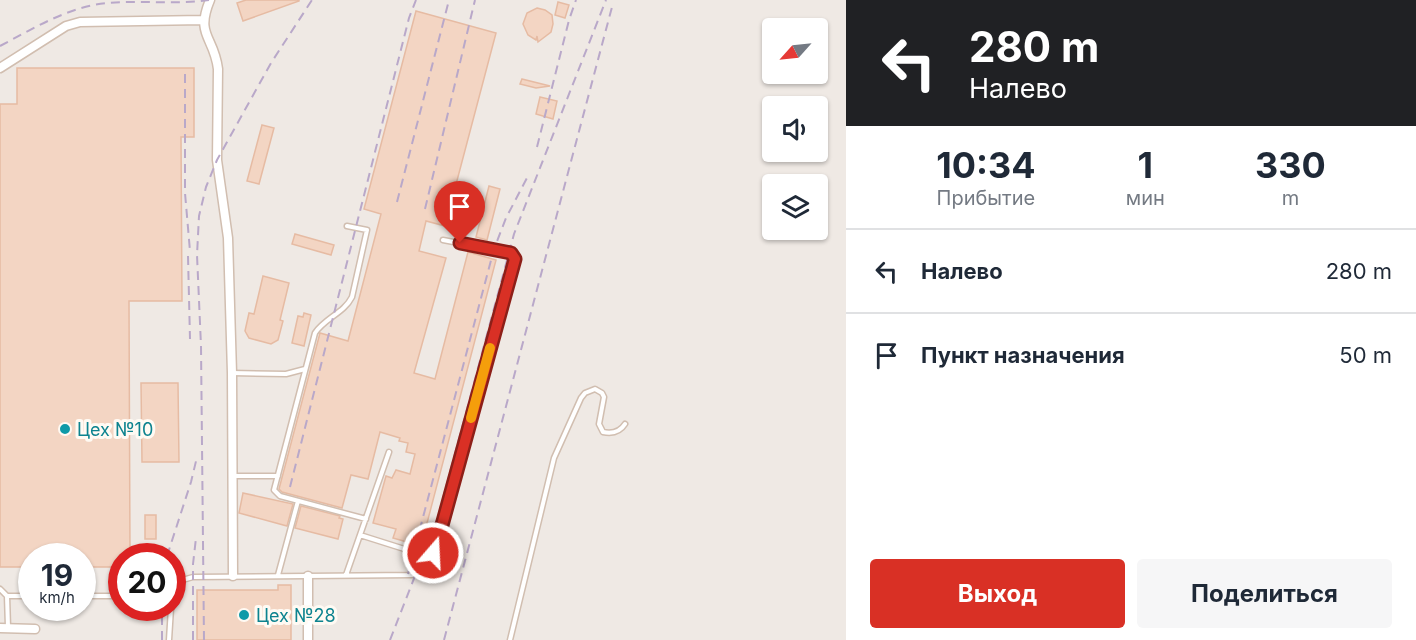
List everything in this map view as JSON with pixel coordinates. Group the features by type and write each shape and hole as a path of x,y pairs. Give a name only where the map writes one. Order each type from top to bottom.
{"street":[{"path":"210,0 203,20 205,33 214,51 218,69 217,160 228,238 232,373 233,576"},
{"path":"0,68 66,26 80,22 203,20"},
{"path":"308,640 309,576"},
{"path":"4,628 34,629"}],"lane":[{"path":"347,226 368,230 352,297 346,306 317,330 275,493 366,519"},
{"path":"360,534 417,553 430,554 436,547 515,259 511,253 443,240"},
{"path":"232,373 286,374 306,369"},
{"path":"510,640 554,458 581,398 585,393 595,389 602,393 603,404 599,424 603,432 614,433 622,429 625,424"},
{"path":"346,575 389,452"},
{"path":"233,476 278,476"},
{"path":"278,575 298,501"},
{"path":"186,579 278,575 412,575 417,553"},
{"path":"0,589 7,596 18,596"},
{"path":"4,628 7,596"},
{"path":"169,640 170,621"}],"shaded area":[{"path":"0,0 846,0 846,640 0,640"}],"building":[{"path":"246,0 299,1 243,21 237,3"},
{"path":"558,2 569,5 565,18 555,15"},
{"path":"537,8 552,15 553,24 551,32 538,42 537,36 536,40 528,35 523,24 527,13"},
{"path":"416,11 496,33 445,226 426,221 419,251 446,258 414,373 435,379 468,252 496,260 421,546 393,538 396,529 373,523 386,476 392,478 396,470 410,474 415,454 406,452 408,443 399,441 400,438 380,432 368,479 351,475 342,508 282,492 279,489 320,333 348,341 381,214 364,209"},
{"name":"Цех №10","path":"17,68 194,68 194,137 181,137 182,301 129,301 130,543 108,543 108,567 96,567 96,543 18,543 18,567 0,567 0,104 17,104"},
{"path":"522,79 550,86 536,88 520,84"},
{"path":"540,97 557,101 553,119 536,114"},
{"path":"262,125 274,128 259,184 247,181"},
{"path":"489,186 500,189 487,240 476,237"},
{"path":"295,234 334,245 331,255 292,244"},
{"path":"263,276 289,283 280,320 283,321 278,340 271,344 249,338 245,331 249,313 254,314"},
{"path":"304,313 311,315 304,346 292,343 298,316 303,317"},
{"path":"141,383 178,383 179,462 142,462"},
{"path":"243,493 293,504 287,526 239,513"},
{"path":"301,506 340,516 339,518 343,519 338,539 295,528"},
{"path":"145,515 156,515 156,539 145,539"},
{"name":"Цех №28","path":"278,585 291,585 291,640 197,640 197,590 278,590"}],"railway":[{"path":"0,46 52,19 93,5 120,2 209,0"},
{"path":"204,640 201,346 197,255 199,216 206,187 217,160 271,63 312,0"},
{"path":"290,487 409,18 416,0"},
{"path":"397,202 449,0"},
{"path":"425,209 475,0"},
{"path":"537,147 576,0"},
{"path":"390,640 438,517 514,234 606,0"},
{"path":"444,640 612,7"},
{"path":"185,74 185,193 190,251"},
{"path":"408,574 494,249 506,218 528,176"},
{"path":"188,256 190,339"},
{"path":"171,543 197,457"},
{"path":"193,640 193,564 196,538"},
{"path":"162,621 162,640"}],"slow traffic":[{"path":"471,418 490,348"}],"place":[{"name":"Цех №10","path":"65,429"},
{"name":"Цех №28","path":"244,615"}],"route":[{"path":"433,553 515,259 511,253 460,243"}]}
